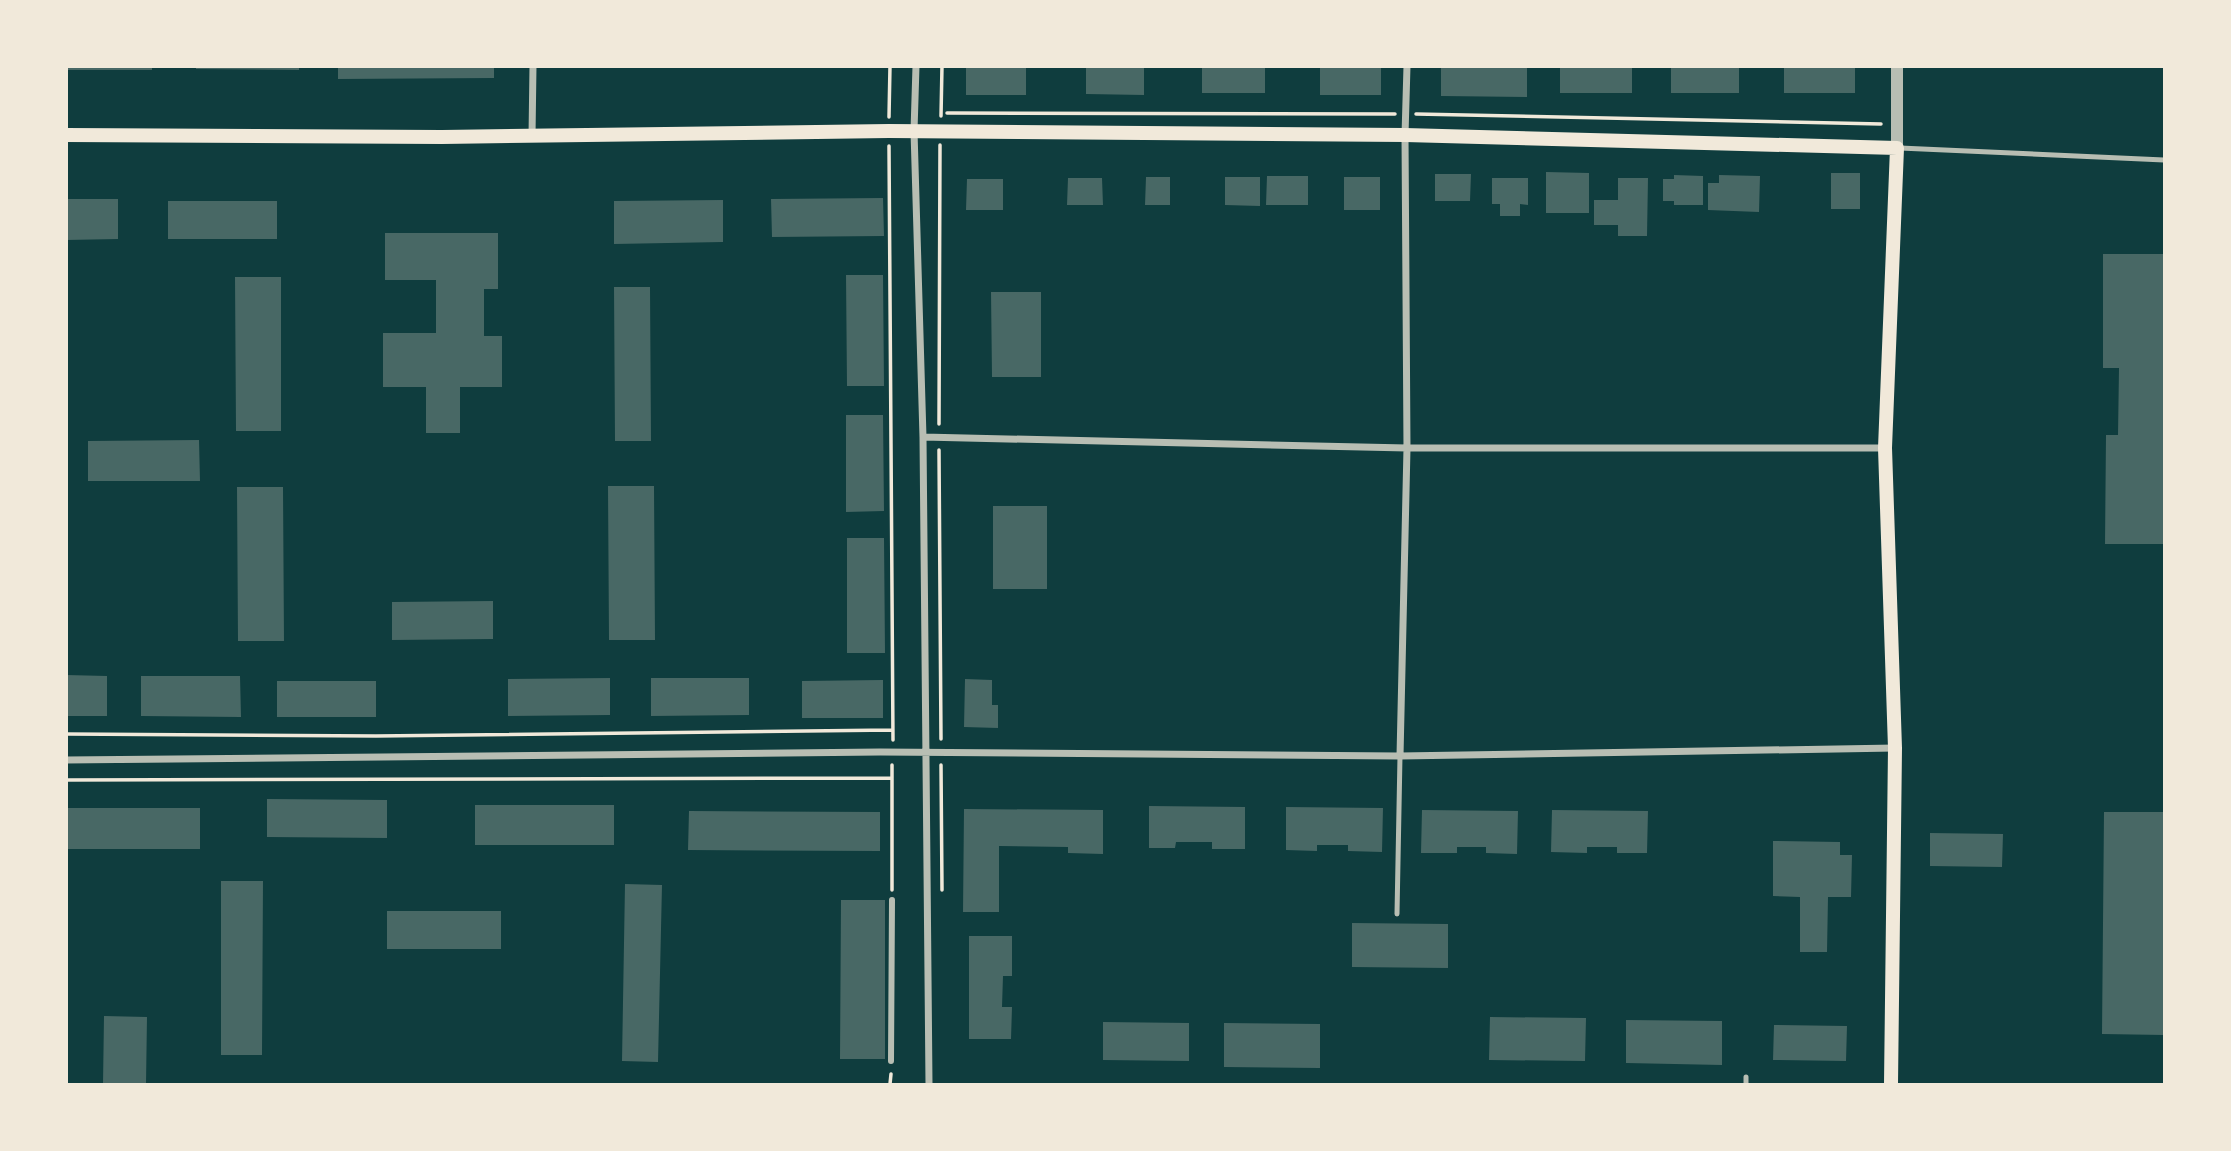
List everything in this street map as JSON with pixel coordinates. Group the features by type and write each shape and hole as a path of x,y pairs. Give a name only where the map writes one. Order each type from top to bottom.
{"main road":[{"path":"66,135 442,137 940,131 1405,135 1897,148 1885,448 1895,748 1891,1084"}],"street":[{"path":"532,136 533,66"},
{"path":"916,66 914,131 923,438 929,1084"},
{"path":"1400,756 1406,448 1407,66"},
{"path":"1897,66 1897,148"},
{"path":"923,438 1406,448 1885,448"},
{"path":"66,760 892,752 1400,756 1895,748"},
{"path":"891,1061 892,900"}],"lane":[{"path":"1897,148 2165,160"},
{"path":"1397,914 1400,756"}],"path":[{"path":"890,66 888,131 892,900"},
{"path":"942,66 939,438 942,891"},
{"path":"66,734 376,736 893,730"},
{"path":"66,780 892,778"}],"building":[{"path":"66,66 152,66 152,70 66,70"},
{"path":"196,66 299,66 299,70 196,69"},
{"path":"338,66 494,66 494,78 338,79"},
{"path":"966,66 1026,66 1026,95 966,95"},
{"path":"1086,66 1144,66 1144,95 1086,94"},
{"path":"1202,66 1265,66 1265,93 1202,93"},
{"path":"1320,66 1381,66 1381,95 1320,95"},
{"path":"1441,66 1527,66 1527,97 1441,96"},
{"path":"1560,66 1632,66 1632,93 1560,93"},
{"path":"1671,66 1739,66 1739,93 1671,93"},
{"path":"1784,66 1855,66 1855,93 1784,93"},
{"path":"1546,172 1589,173 1589,213 1546,213"},
{"path":"1831,173 1860,173 1860,209 1831,209"},
{"path":"1435,174 1471,174 1470,201 1435,201"},
{"path":"1674,175 1703,176 1703,205 1674,205 1674,201 1663,201 1663,179 1674,179"},
{"path":"1719,175 1760,176 1759,212 1708,210 1708,183 1719,183"},
{"path":"1267,176 1308,176 1308,205 1266,205"},
{"path":"1146,177 1170,177 1170,205 1145,205"},
{"path":"1225,177 1260,177 1260,206 1225,205"},
{"path":"1344,177 1380,177 1380,210 1344,210"},
{"path":"1068,178 1102,178 1103,205 1067,205"},
{"path":"1492,178 1528,178 1528,205 1520,204 1520,216 1500,216 1500,204 1492,204"},
{"path":"1618,178 1648,178 1647,236 1618,236 1618,225 1594,225 1594,200 1618,200"},
{"path":"967,179 1003,179 1003,210 966,210"},
{"path":"883,198 884,236 772,237 771,199"},
{"path":"66,199 118,199 118,239 66,240"},
{"path":"723,200 723,242 614,244 614,201"},
{"path":"168,201 277,201 277,239 168,239"},
{"path":"385,233 498,233 498,289 484,289 484,336 502,336 502,387 460,387 460,433 426,433 426,387 383,387 383,333 436,333 436,280 385,280"},
{"path":"2103,254 2164,254 2164,544 2105,544 2106,435 2118,435 2119,368 2103,368"},
{"path":"846,275 883,275 884,386 847,386"},
{"path":"235,277 281,277 281,431 236,431"},
{"path":"614,287 650,287 651,441 615,441"},
{"path":"991,292 1041,292 1041,377 992,377"},
{"path":"846,415 883,415 884,511 846,512"},
{"path":"199,440 200,481 88,481 88,441"},
{"path":"608,486 654,486 655,640 609,640"},
{"path":"237,487 283,487 284,641 238,641"},
{"path":"993,506 1047,506 1047,589 993,589"},
{"path":"847,538 884,538 885,653 847,653"},
{"path":"493,601 493,639 392,640 392,602"},
{"path":"66,675 107,676 107,716 66,716"},
{"path":"141,676 240,676 241,717 141,716"},
{"path":"610,678 610,715 508,716 508,679"},
{"path":"651,678 749,678 749,715 651,716"},
{"path":"965,679 992,680 992,705 998,705 998,728 964,727"},
{"path":"883,680 883,718 802,718 802,681"},
{"path":"277,681 376,681 376,717 277,717"},
{"path":"267,799 387,800 387,838 267,837"},
{"path":"475,805 614,805 614,845 475,845"},
{"path":"1149,806 1245,807 1245,849 1212,849 1212,842 1176,842 1175,848 1149,848"},
{"path":"1286,807 1383,808 1382,852 1348,851 1348,845 1317,845 1317,851 1286,850"},
{"path":"66,808 200,808 200,849 66,849"},
{"path":"964,809 1103,810 1103,854 1068,853 1068,847 999,846 999,912 963,912"},
{"path":"1422,810 1518,811 1517,854 1486,853 1486,847 1457,847 1457,853 1421,853"},
{"path":"1552,810 1648,811 1647,853 1617,853 1617,847 1587,847 1587,853 1551,852"},
{"path":"689,811 880,812 880,851 688,850"},
{"path":"2104,812 2164,812 2164,1035 2102,1034"},
{"path":"1930,833 2003,834 2002,867 1930,866"},
{"path":"1773,841 1840,842 1840,855 1852,855 1851,897 1828,897 1827,952 1800,952 1800,897 1773,896"},
{"path":"221,881 263,881 262,1055 221,1055"},
{"path":"625,884 662,885 658,1062 622,1061"},
{"path":"841,900 885,900 885,1059 840,1059"},
{"path":"387,911 501,911 501,949 387,949"},
{"path":"1352,923 1448,924 1448,968 1352,967"},
{"path":"969,936 1012,936 1012,976 1003,976 1002,1007 1012,1007 1011,1039 969,1039"},
{"path":"104,1016 147,1017 146,1084 103,1084"},
{"path":"1490,1017 1586,1018 1585,1061 1489,1060"},
{"path":"1626,1020 1722,1021 1722,1065 1626,1063"},
{"path":"1103,1022 1189,1023 1189,1061 1103,1060"},
{"path":"1224,1023 1320,1024 1320,1068 1224,1067"},
{"path":"1774,1025 1847,1026 1846,1061 1773,1060"}]}
